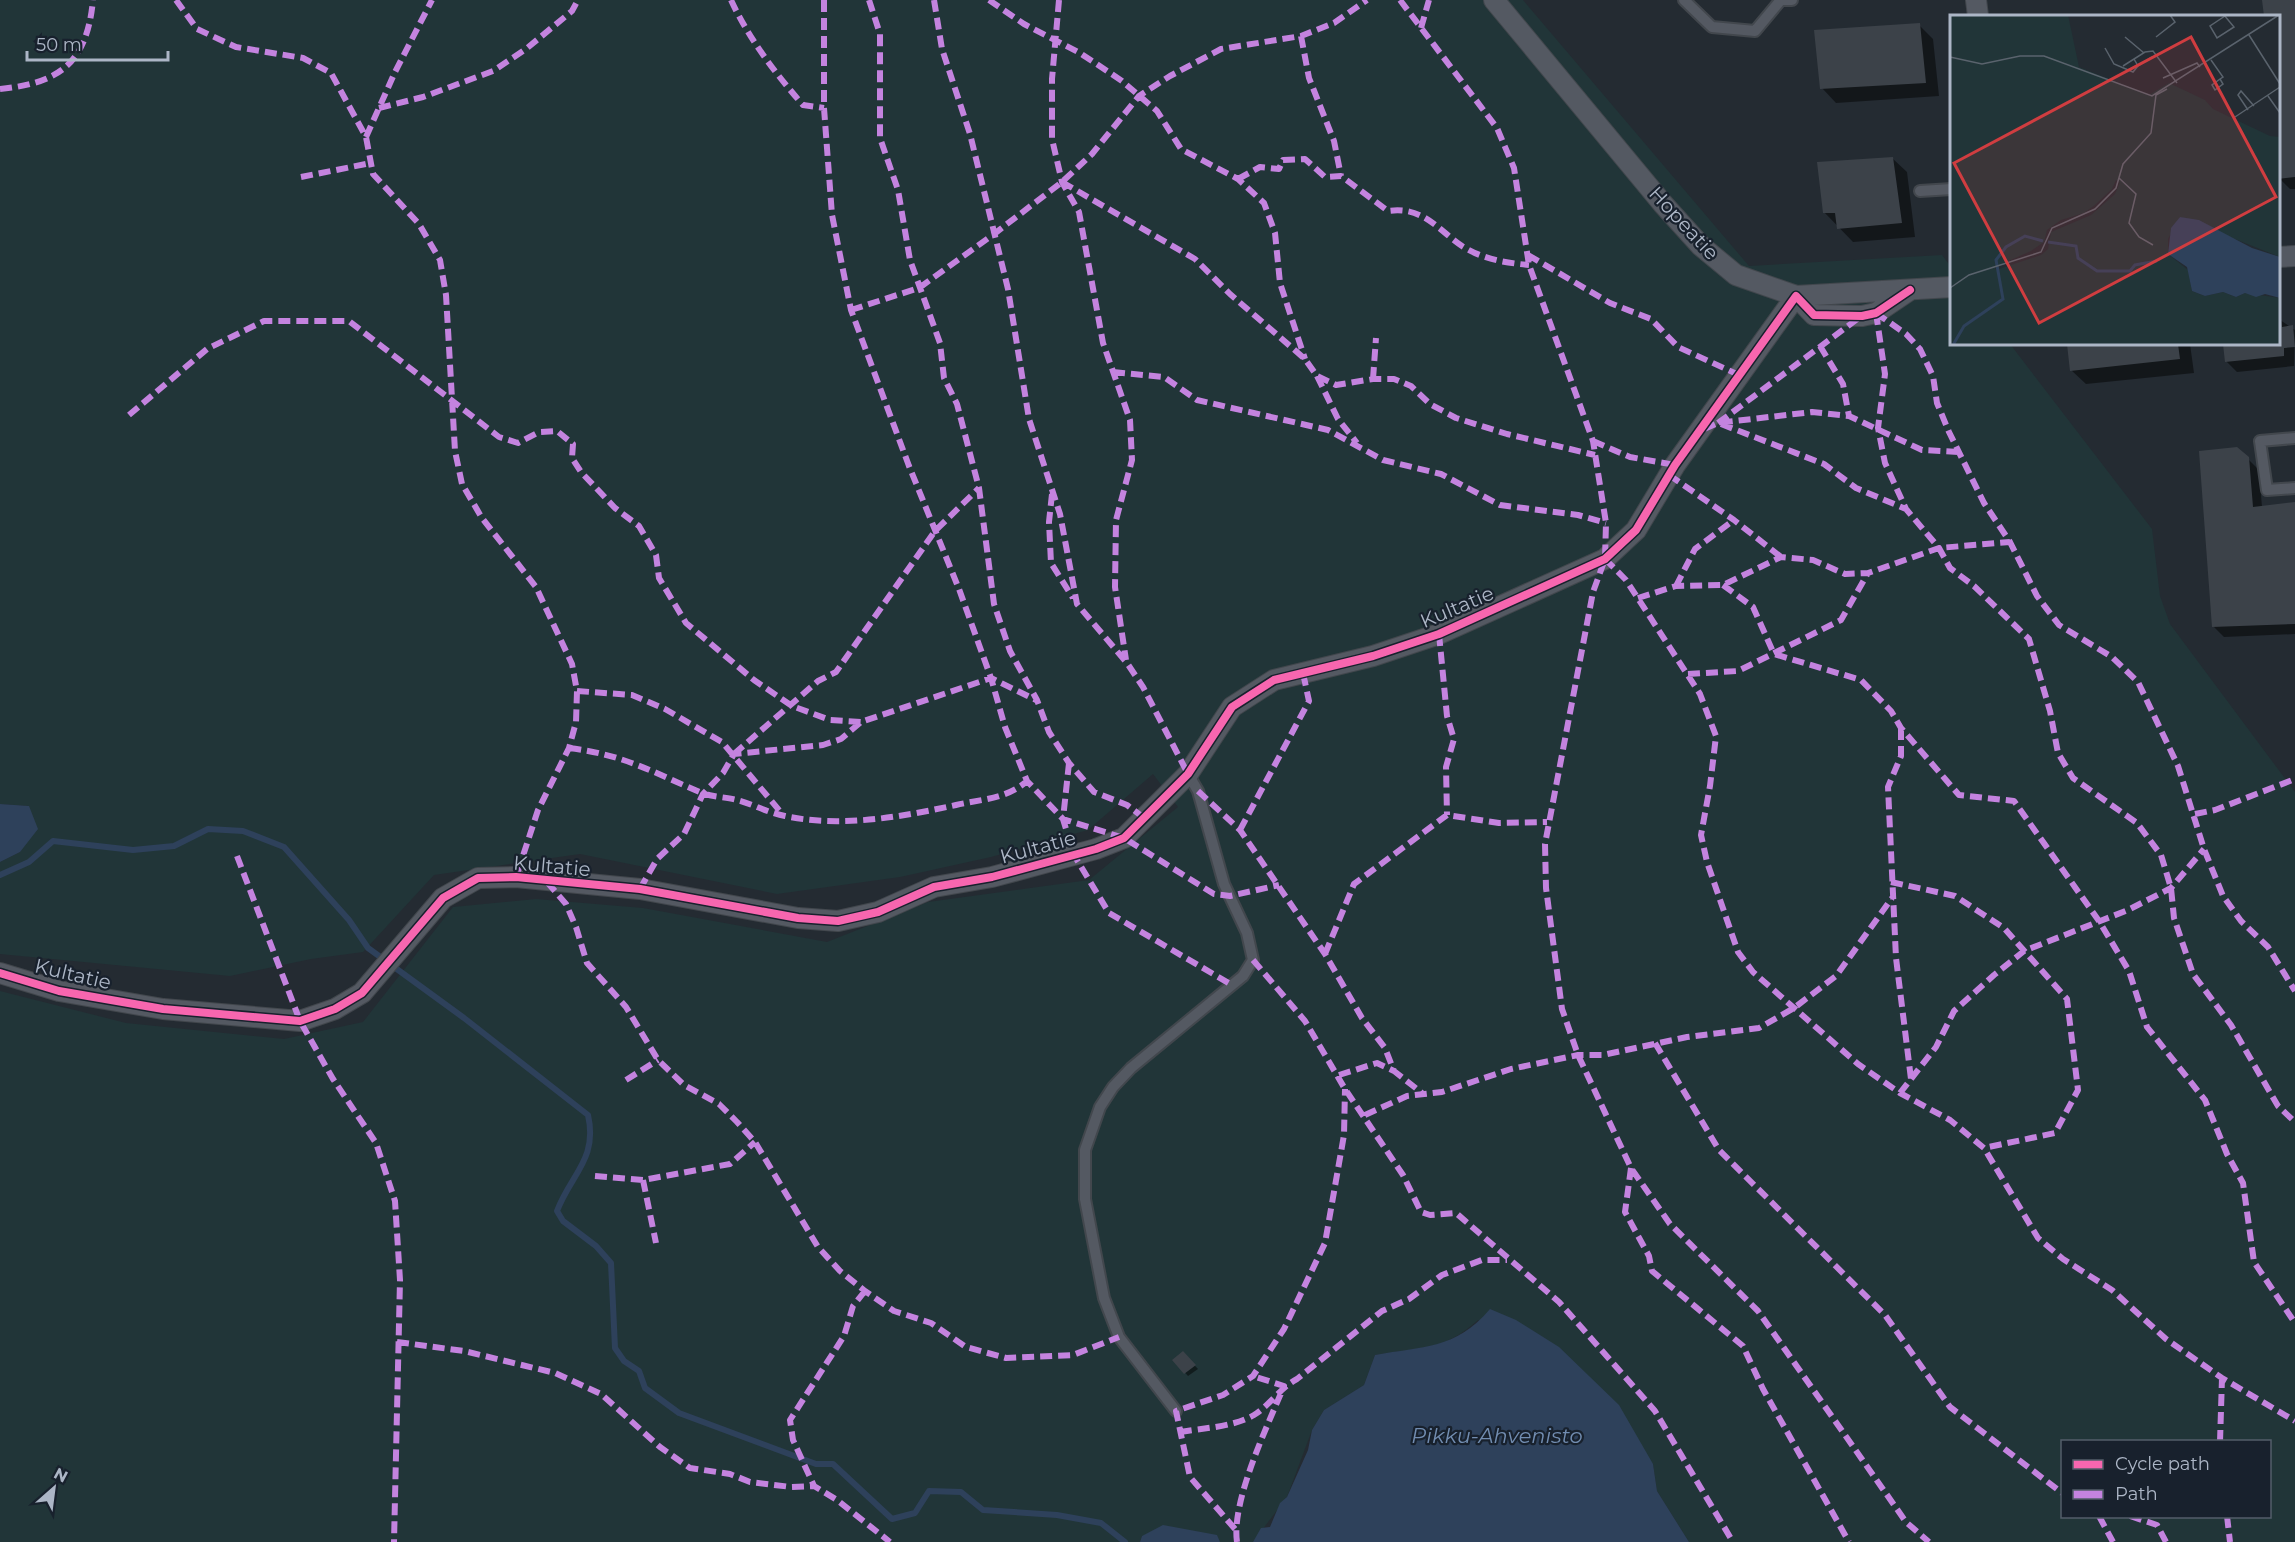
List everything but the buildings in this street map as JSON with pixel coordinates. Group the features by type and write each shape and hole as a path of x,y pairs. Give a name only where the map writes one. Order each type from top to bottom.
{"street":[{"name":"Hopeatie","path":"1494,0 1663,204 1701,246 1736,275 1796,296"},
{"path":"1976,0 1978,15"},
{"path":"2280,257 2295,256"},
{"path":"1796,296 1814,315 1862,316 1876,312 1910,290 1950,287"},
{"name":"Kultatie","path":"0,973 59,991 163,1009 300,1021 335,1009 362,993 443,898 478,878 516,877 640,890 798,918 838,921 878,912 934,887 992,877 1096,849 1124,838 1188,774 1232,708 1274,680 1373,656 1439,634 1605,559 1636,530 1675,465 1796,296"}],"lane":[{"path":"1684,0 1712,27 1755,31 1780,1 1792,0"},
{"path":"1920,191 1950,189"},
{"path":"2295,438 2260,441 2267,490 2295,488"},
{"path":"1176,1411 1142,1370 1119,1337 1104,1298 1085,1199 1085,1150 1100,1107 1113,1087 1131,1068 1243,976 1253,960 1246,933 1224,884 1198,790 1188,774"}],"green space":[{"path":"0,0 1523,0 1749,266 1942,255 1950,266 1950,345 2011,345 2152,529 2160,596 2170,624 2295,792 2295,1542 1689,1542 1657,1491 1653,1464 1478,1320 1453,1338 1441,1343 1375,1355 1364,1385 1324,1410 1312,1430 1287,1497 1253,1542 1220,1542 1216,1535 1142,1536 1140,1542 0,1542 0,991 126,1023 284,1039 363,1022 453,907 536,899 643,908 827,942 928,902 1089,880 1178,807 1153,774 1088,830 991,857 900,877 777,894 580,854 434,875 363,952 311,959 230,976 0,954 0,862 20,852 29,806 0,804"}],"water":[{"path":"0,804 29,806 38,829 20,852 0,862"},
{"name":"Pikku-Ahvenisto","path":"1490,1309 1516,1320 1559,1347 1619,1405 1653,1464 1657,1491 1689,1542 1253,1542 1261,1528 1270,1527 1280,1503 1287,1497 1308,1450 1312,1430 1324,1410 1364,1385 1375,1355 1423,1347 1451,1339 1477,1322"},
{"path":"1163,1525 1217,1535 1220,1542 1140,1542 1142,1536"}],"waterway":[{"path":"0,875 29,862 53,841 133,850 174,846 208,829 243,831 284,847 349,920 368,948 464,1018 588,1115 590,1130 586,1155 557,1211 563,1221 596,1246 611,1263 615,1348 624,1361 639,1371 645,1388 679,1413 816,1464 833,1464 892,1519 915,1513 929,1491 961,1492 983,1510 1057,1515 1101,1523 1125,1542"}],"marked path":[{"path":"0,89 39,81 55,75 67,66 85,39 93,0"},
{"path":"176,0 197,29 236,47 303,58 331,73 366,137 373,174 419,224 440,260 446,295 455,451 462,484 482,518 536,587 572,664 577,691 576,722 569,748 538,810 516,877"},
{"path":"366,137 395,72 432,0"},
{"path":"379,108 423,97 493,71 526,49 572,11 578,0"},
{"path":"731,0 746,28 782,81 803,105 824,108"},
{"path":"824,0 824,108 832,215 851,310 909,466 959,589 991,678 1005,727 1027,781 1063,819 1124,838 1214,894 1230,896 1279,885"},
{"path":"869,0 880,34 880,138 898,190 910,260 940,343 944,378 957,404 979,488 994,604 1010,651 1037,700 1049,732 1069,763 1094,792 1127,805 1144,818"},
{"path":"934,0 942,49 970,134 1008,289 1029,419 1060,514 1077,604 1127,663 1143,687 1188,774"},
{"path":"989,0 1024,24 1080,53 1122,81 1157,111 1181,149 1238,179 1264,203 1275,233 1280,283 1305,359"},
{"path":"1059,0 1052,79 1052,139 1062,182 1079,212 1103,343 1130,420 1132,460 1116,520 1115,587 1126,660"},
{"path":"851,310 919,288 994,234 1062,182 1092,154 1139,96 1170,76 1221,49 1301,36 1334,23 1367,0"},
{"path":"1400,0 1497,128 1514,168 1529,265 1593,441 1606,523 1605,559 1593,592 1545,844 1546,888 1562,1009 1578,1055 1631,1168 1670,1224 1758,1311 1906,1522 1929,1542"},
{"path":"1421,28 1429,0"},
{"path":"1301,36 1309,78 1334,141 1341,176"},
{"path":"1238,179 1260,167 1279,169 1283,160 1305,159 1325,177 1341,176 1388,211 1400,210 1420,215 1462,246 1478,254 1494,260 1529,265"},
{"path":"301,177 371,163"},
{"path":"1062,182 1195,259 1230,294 1305,359 1317,376 1336,385 1373,379 1394,379 1411,386 1430,404 1456,418 1507,434 1595,455"},
{"path":"1528,255 1610,303 1651,319 1678,347 1739,375"},
{"path":"1876,313 1885,374 1878,428 1885,463 1906,509 1939,548 1950,568 1974,586 2029,639 2050,711 2058,753 2073,778 2137,823 2161,855 2171,888 2174,918 2193,974 2231,1025 2278,1106 2295,1122"},
{"path":"1876,313 1906,334 1920,349 1933,376 1937,403 1949,432 1984,503 2010,542 2037,596 2059,625 2112,657 2138,682 2178,766 2204,849 2223,896 2241,921 2268,947 2295,991"},
{"path":"1718,423 1860,317"},
{"path":"129,415 207,349 264,321 349,321 499,437 518,443 539,432 557,431 573,444 572,458 581,472 615,508 639,526 656,555 659,578 686,623 754,680 792,706 830,720 861,722"},
{"path":"1373,379 1376,338"},
{"path":"1820,346 1843,384 1849,416"},
{"path":"1113,372 1164,377 1197,400 1328,430 1383,460 1441,474 1500,505 1578,515 1606,523"},
{"path":"1317,376 1338,419 1357,443"},
{"path":"1704,429 1718,423 1812,412 1849,416 1922,450 1959,452"},
{"path":"1721,424 1824,464 1856,488 1906,509"},
{"path":"1593,441 1630,457 1675,465"},
{"path":"1669,475 1734,520 1781,557"},
{"path":"734,754 818,681 836,672 935,531 979,488"},
{"path":"1052,494 1049,522 1051,563 1073,598"},
{"path":"1676,586 1695,549 1734,520"},
{"path":"1638,598 1676,586 1723,585 1781,557 1813,560 1845,574 1868,573 1939,548 2010,542"},
{"path":"1605,559 1626,580 1700,694 1716,736 1701,835 1707,862 1738,952 1753,972 1858,1064 1900,1093 1950,1120 1984,1148 2038,1238 2063,1259 2112,1290 2166,1339 2222,1378 2295,1421"},
{"path":"1688,674 1738,671 1841,620 1868,573"},
{"path":"1723,585 1753,607 1774,654 1861,680 1891,711 1901,728 1959,795 2014,801 2099,921 2129,971 2147,1027 2205,1100 2227,1154 2243,1183 2254,1262 2295,1323"},
{"path":"1439,634 1447,716 1454,739 1446,767 1447,815"},
{"path":"1240,830 1309,701 1303,673"},
{"path":"640,889 657,859 684,834 703,794 723,773 734,754 823,745 841,739 861,722 991,678 1036,700"},
{"path":"577,691 632,695 665,709 722,742 784,816"},
{"path":"1901,728 1901,756 1888,787 1896,958 1911,1079"},
{"path":"569,748 623,760 706,794 737,800 773,813 827,821 870,820 985,800 1011,792 1027,781"},
{"path":"1069,763 1063,819 1074,855 1109,913 1232,985"},
{"path":"2195,814 2215,810 2295,779"},
{"path":"1198,791 1240,830 1325,954 1362,1018 1385,1048 1394,1071 1422,1093"},
{"path":"1325,954 1354,884 1447,815 1499,823 1547,822"},
{"path":"1900,1093 1936,1047 1954,1011 1994,975 2024,951 2128,910 2171,888 2204,849"},
{"path":"237,856 300,1021 333,1079 376,1143 395,1201 400,1280 394,1542"},
{"path":"547,882 566,904 587,963 626,1007 658,1060 684,1085 719,1104 755,1142 818,1247 840,1271 865,1291 894,1311 931,1323 966,1347 1006,1358 1073,1355 1119,1337"},
{"path":"1891,882 1955,896 2004,928 2067,999 2078,1090 2055,1133 1984,1148"},
{"path":"1365,1115 1407,1096 1442,1092 1511,1069 1578,1055 1603,1055 1687,1037 1759,1028 1794,1008 1836,976 1892,898"},
{"path":"1253,960 1305,1021 1345,1089 1403,1175 1421,1212 1430,1215 1456,1213 1559,1302 1655,1411 1733,1542"},
{"path":"1655,1043 1719,1150 1885,1315 1950,1407 2061,1492"},
{"path":"626,1080 658,1060"},
{"path":"1339,1075 1377,1063 1394,1071"},
{"path":"1235,1529 1190,1477 1176,1411 1223,1395 1253,1376 1284,1329 1325,1243 1344,1135 1345,1089"},
{"path":"595,1176 643,1180 730,1164 755,1142"},
{"path":"1631,1168 1625,1212 1649,1256 1652,1271 1743,1346 1763,1389 1849,1542"},
{"path":"643,1180 656,1243"},
{"path":"1180,1432 1228,1425 1254,1415 1285,1387 1382,1311 1409,1299 1442,1275 1482,1260 1507,1260"},
{"path":"865,1291 853,1306 844,1336 790,1420 793,1440 814,1486 837,1500 890,1542"},
{"path":"397,1342 464,1351 555,1373 601,1394 660,1447 690,1468 730,1474 750,1482 791,1487 814,1486"},
{"path":"1237,1542 1237,1525 1245,1485 1284,1386 1253,1376"},
{"path":"2220,1440 2222,1378"},
{"path":"2100,1518 2113,1542"},
{"path":"2136,1518 2157,1525 2166,1542"},
{"path":"2227,1518 2230,1542"}],"cycle path":[{"path":"0,973 59,991 163,1009 300,1021 335,1009 362,993 443,898 478,878 516,877 640,889 798,918 838,921 878,912 934,887 992,877 1096,849 1124,838 1188,774 1232,707 1274,680 1373,656 1439,634 1605,559 1636,530 1675,465 1796,296 1814,315 1862,316 1876,313 1910,290"}]}
